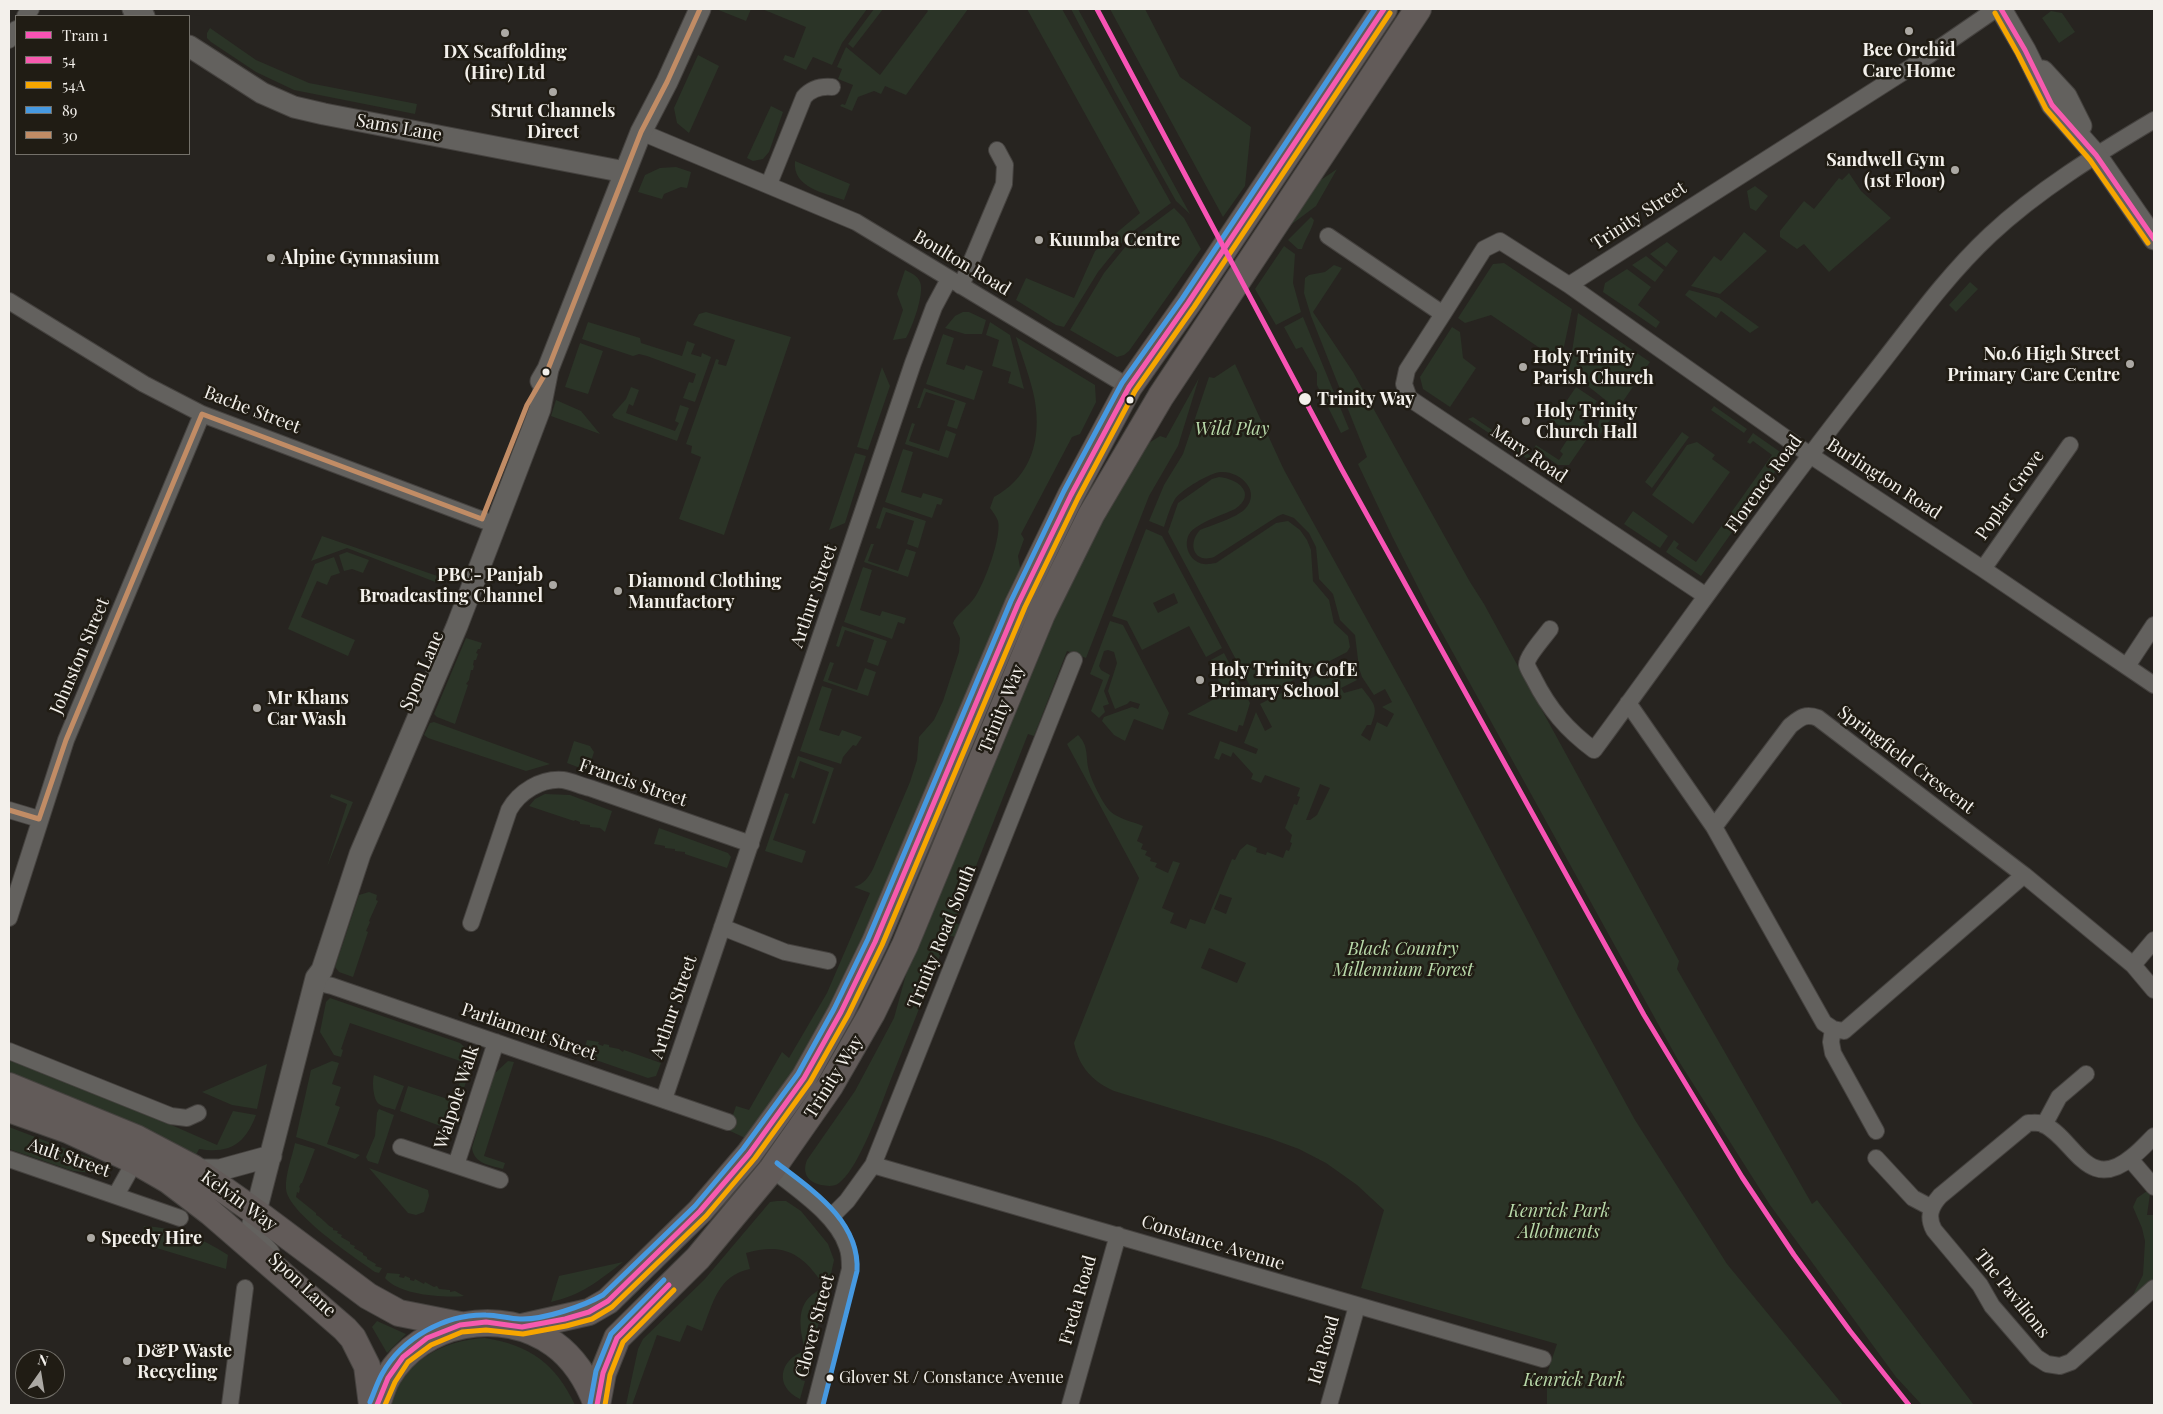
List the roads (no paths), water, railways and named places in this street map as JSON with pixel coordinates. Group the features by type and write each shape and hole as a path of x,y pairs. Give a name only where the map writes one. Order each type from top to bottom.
{"main road":[{"name":"Trinity Way","path":"522,1327 565,1319 589,1312 608,1301 700,1211 749,1154 804,1078 841,1012 875,942 1018,604 1071,495 1129,387 1188,303 1384,9"},
{"name":"Trinity Way","path":"597,1405 603,1372 616,1338 698,1258 772,1169 830,1086 872,1013 905,945 1046,606 1091,515 1161,396 1418,9"},
{"name":"Kelvin Way","path":"9,1086 168,1180 210,1212 345,1329 353,1338 367,1366 372,1405"},
{"name":"Kelvin Way","path":"9,1109 63,1118 136,1138 196,1170 368,1296 399,1313 460,1325"},
{"path":"376,1405 388,1378 403,1357 427,1338 460,1325 486,1322 522,1327 555,1344 572,1360 587,1381 597,1405"}],"street":[{"name":"Spon Lane","path":"345,1329 330,1307 262,1247 254,1237 252,1227 316,980 314,968 318,935 350,846 445,617 489,522 527,405 548,369 641,132 660,72 687,9"},
{"name":"Spon Lane","path":"641,132 668,82 700,9"},
{"name":"Trinity Street","path":"1569,285 1916,64 1996,9"},
{"path":"2001,9 2025,50 2052,105 2096,155 2154,239"},
{"name":"Sams Lane","path":"190,47 262,93 294,106 324,114 625,172"},
{"path":"768,184 804,97 809,91 824,86 832,87"},
{"name":"Florence Road","path":"1550,629 1528,658 1527,665 1542,695 1559,720 1573,734 1594,750 1810,455 1930,302 1988,237 2011,216 2096,155 2154,120"},
{"name":"Boulton Road","path":"641,132 856,222 1129,387"},
{"name":"Arthur Street","path":"664,1100 913,363 934,307 955,283 1004,184 1005,165 996,150"},
{"path":"1328,236 1443,314 1484,249 1500,241 1569,285"},
{"name":"Burlington Road","path":"1569,285 1810,455 1983,568 2154,685"},
{"name":"Bache Street","path":"9,300 144,384 202,414 489,522"},
{"name":"Mary Road","path":"1443,314 1407,370 1404,384 1409,398 1706,596"},
{"name":"Johnston Street","path":"9,918 39,819 66,740 202,414"},
{"name":"Poplar Grove","path":"1983,568 2070,445"},
{"path":"2127,666 2154,625"},
{"name":"Trinity Road South","path":"830,1218 847,1201 873,1165 1074,660"},
{"path":"1628,703 1714,827 1824,1023 1833,1029 1844,1031 2024,875"},
{"name":"Springfield Crescent","path":"1714,827 1790,726 1801,716 1810,715 1818,718 2024,875 2133,965 2154,990"},
{"name":"Francis Street","path":"471,923 509,810 515,799 536,786 549,782 563,780 590,788 751,844"},
{"path":"9,810 39,819"},
{"path":"722,927 785,952 828,961"},
{"path":"2133,965 2154,940"},
{"name":"Parliament Street","path":"316,980 728,1122"},
{"path":"1833,1029 1831,1042 1833,1052 1876,1131"},
{"name":"Walpole Walk","path":"456,1165 496,1042"},
{"path":"9,1051 171,1116 187,1118 198,1113"},
{"path":"2044,1125 2059,1097 2086,1074"},
{"path":"9,1099 63,1118"},
{"path":"1876,1158 1912,1198 1932,1208 1940,1196 2028,1122 2042,1123 2054,1131 2081,1160 2099,1170 2112,1168 2130,1158 2154,1136"},
{"name":"Walpole Walk","path":"401,1147 500,1180"},
{"path":"196,1170 220,1170 271,1156"},
{"path":"2130,1158 2154,1187"},
{"name":"Ault Street","path":"9,1159 180,1218"},
{"name":"Ault Street","path":"116,1195 134,1161"},
{"name":"Constance Avenue","path":"873,1165 1543,1359"},
{"name":"Glover Street","path":"772,1169 830,1218 848,1247 850,1269 815,1405"},
{"name":"The Pavilions","path":"1932,1208 1929,1220 1934,1230 1980,1285 1992,1306 2036,1357 2047,1364 2060,1366 2071,1362 2154,1288"},
{"name":"Freda Road","path":"1070,1405 1118,1235"},
{"path":"230,1405 245,1288"},
{"name":"Ida Road","path":"1329,1405 1357,1306"}],"tram line":[{"name":"1","path":"1097,9 1341,468 1644,1015 1742,1177 1794,1255 1850,1331 1909,1405"}],"place":[{"name":"Bee Orchid Care Home","path":"1909,31"},
{"name":"DX Scaffolding (Hire) Ltd","path":"505,33"},
{"name":"Strut Channels Direct","path":"553,92"},
{"name":"Sandwell Gym (1st Floor)","path":"1955,170"},
{"name":"Kuumba Centre","path":"1039,240"},
{"name":"Alpine Gymnasium","path":"271,258"},
{"name":"No.6 High Street Primary Care Centre","path":"2130,364"},
{"name":"Holy Trinity Parish Church","path":"1523,367"},
{"name":"Trinity Way","path":"1305,399"},
{"name":"Holy Trinity Church Hall","path":"1526,421"},
{"name":"PBC- Panjab Broadcasting Channel","path":"553,585"},
{"name":"Diamond Clothing Manufactory","path":"618,591"},
{"name":"Holy Trinity CofE Primary School","path":"1200,680"},
{"name":"Mr Khans Car Wash","path":"257,708"},
{"name":"Speedy Hire","path":"91,1238"},
{"name":"D&P Waste Recycling","path":"127,1361"},
{"name":"Glover St / Constance Avenue","path":"830,1378"}],"park label":[{"name":"Wild Play","path":"1232,429"},
{"name":"Black Country Millennium Forest","path":"1403,960"},
{"name":"Kenrick Park Allotments","path":"1559,1221"},
{"name":"Kenrick Park","path":"1574,1380"}]}
